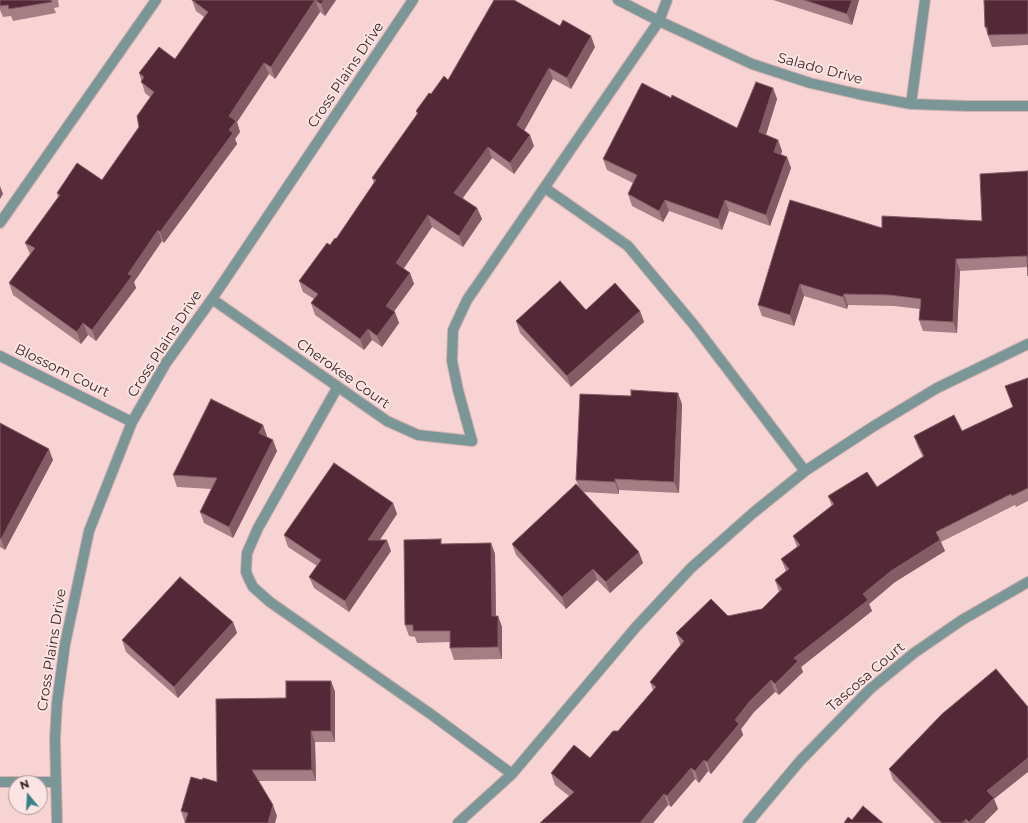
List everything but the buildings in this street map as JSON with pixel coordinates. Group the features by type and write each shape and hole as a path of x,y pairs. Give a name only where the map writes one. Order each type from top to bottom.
{"street":[{"path":"0,224 156,0"},
{"name":"Cross Plains Drive","path":"57,823 55,739 57,703 65,644 76,585 89,531 132,422 166,363 212,299 413,0"},
{"name":"Salado Drive","path":"618,0 658,21 752,64 810,83 911,104 1028,106"},
{"path":"667,0 658,21 545,188 628,246 694,325 805,471"},
{"path":"911,104 925,0"},
{"name":"Cherokee Court","path":"212,299 337,388 387,421 418,435 472,441 458,390 452,361 453,330 467,300 545,188"},
{"path":"458,823 512,774 636,627 691,568 753,513 805,471 874,426 937,388 1028,344"},
{"name":"Blossom Court","path":"0,356 132,422"},
{"path":"337,388 258,528 247,553 246,572 249,579 253,586 270,602 432,715 512,774"},
{"name":"Tascosa Court","path":"748,823 800,761 870,689 914,653 962,620 1028,582"},
{"path":"0,782 56,782"}]}
